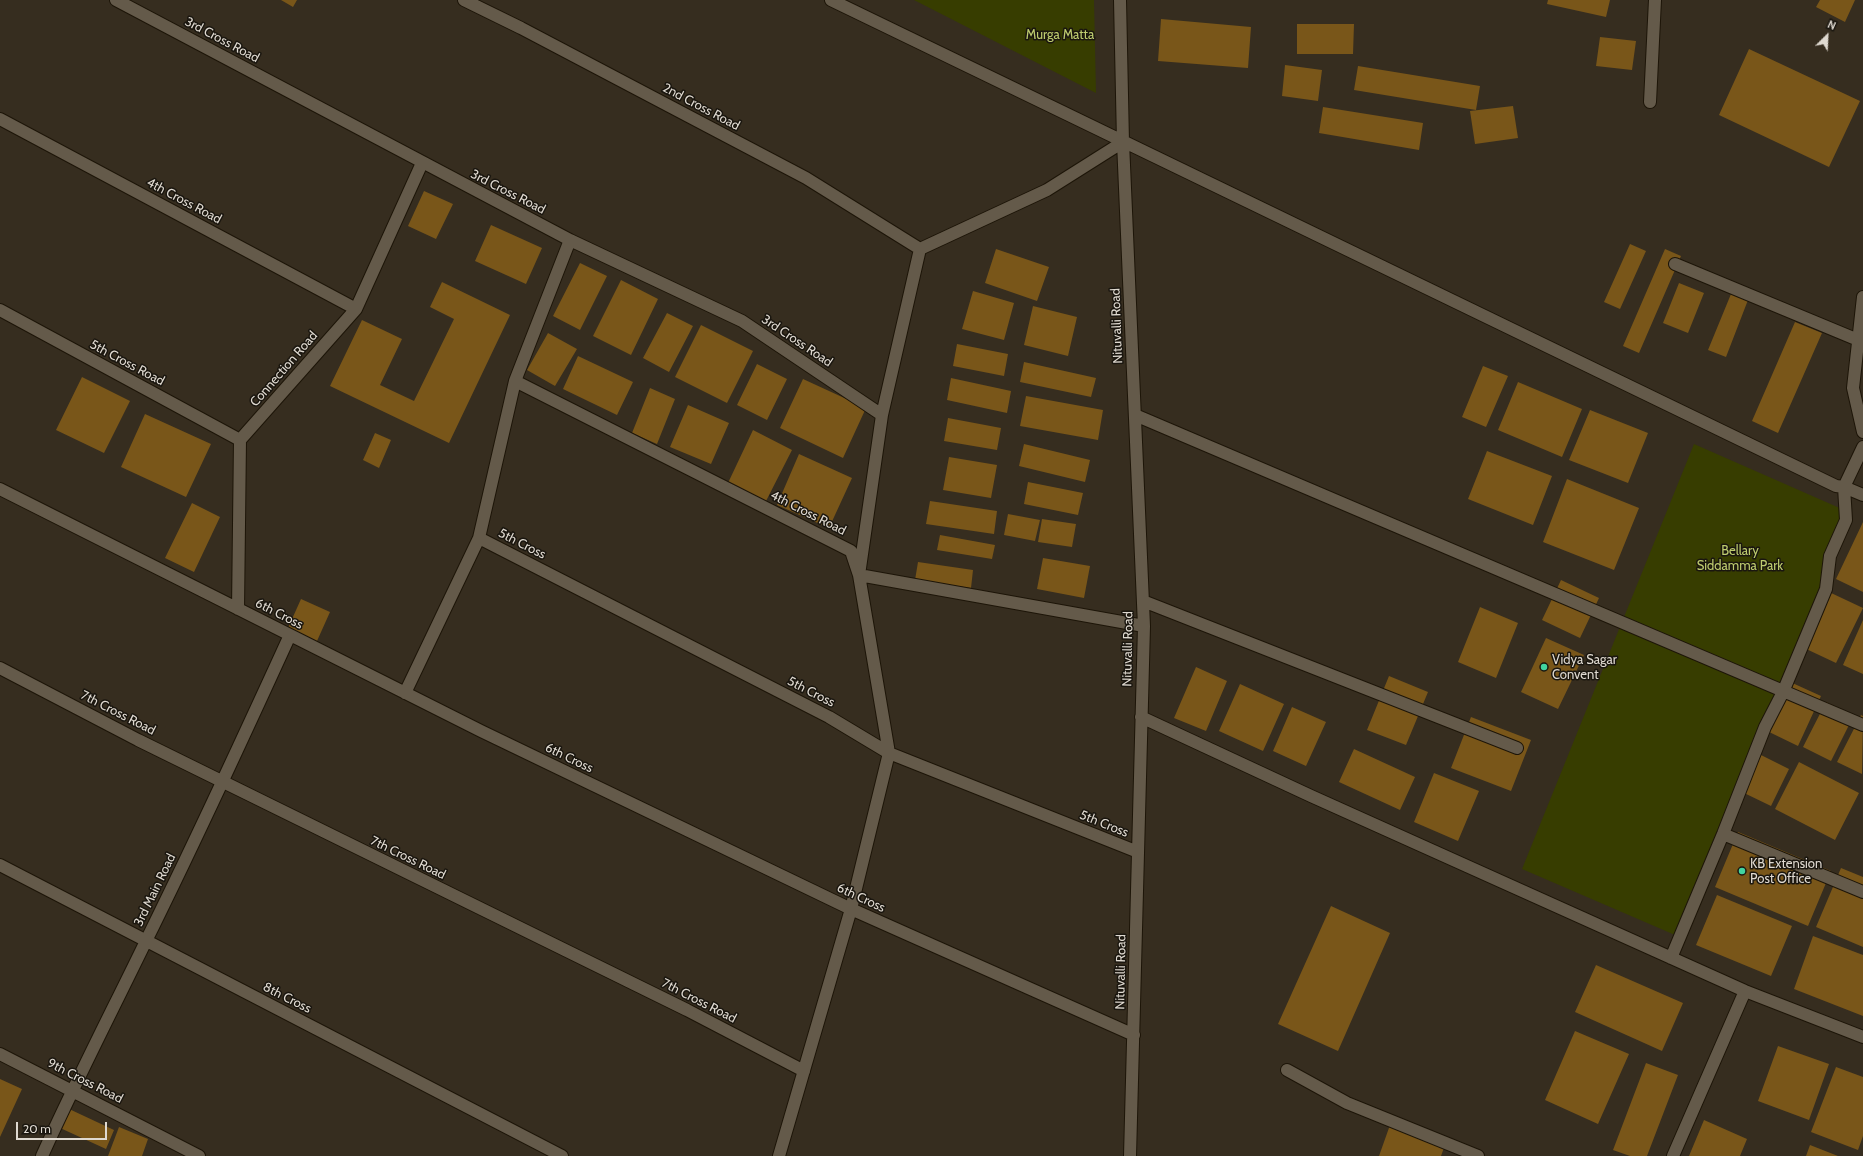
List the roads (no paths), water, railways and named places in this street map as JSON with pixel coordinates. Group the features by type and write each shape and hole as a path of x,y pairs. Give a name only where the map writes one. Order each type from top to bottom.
{"street":[{"name":"3rd Cross Road","path":"116,0 570,240 742,321 882,415"},
{"name":"2nd Cross Road","path":"464,0 521,28 806,178 920,249"},
{"path":"831,0 1836,486 1844,487 1863,495"},
{"name":"Nituvalli Road","path":"1120,0 1123,142 1144,626 1130,1156"},
{"path":"1650,102 1655,0"},
{"name":"4th Cross Road","path":"0,119 356,308"},
{"path":"779,1156 851,909 889,753 859,575 882,415 920,249 1047,190 1123,142"},
{"name":"Connection Road","path":"240,440 356,308 422,163"},
{"path":"405,693 479,538 515,381 570,240"},
{"path":"1675,264 1861,341"},
{"path":"1863,297 1861,341 1853,388 1863,432"},
{"name":"5th Cross Road","path":"0,310 240,440"},
{"name":"4th Cross Road","path":"515,381 851,551 859,575"},
{"path":"1134,415 1863,725"},
{"path":"238,609 240,440"},
{"path":"1671,958 1723,834 1765,727 1783,692 1826,589 1830,556 1846,520 1844,487 1863,447"},
{"name":"6th Cross","path":"0,489 405,693 851,909 1134,1035"},
{"name":"5th Cross","path":"479,538 828,717 889,753 1138,852"},
{"path":"859,575 1144,626"},
{"path":"1142,601 1517,748"},
{"name":"3rd Main Road","path":"42,1156 72,1090 223,782 290,635"},
{"name":"7th Cross Road","path":"0,668 223,782 687,1010 804,1071"},
{"path":"1141,717 1325,802 1745,991 1863,1037"},
{"path":"1723,834 1863,892"},
{"name":"8th Cross","path":"0,865 562,1156"},
{"path":"1673,1156 1745,991"},
{"name":"9th Cross Road","path":"0,1054 199,1156"},
{"path":"1287,1070 1347,1103 1478,1156"}],"place":[{"name":"Vidya Sagar Convent","path":"1544,667"},
{"name":"KB Extension Post Office","path":"1742,871"}],"park label":[{"name":"Murga Matta","path":"1060,35"},
{"name":"Bellary Siddamma Park","path":"1740,558"}]}
